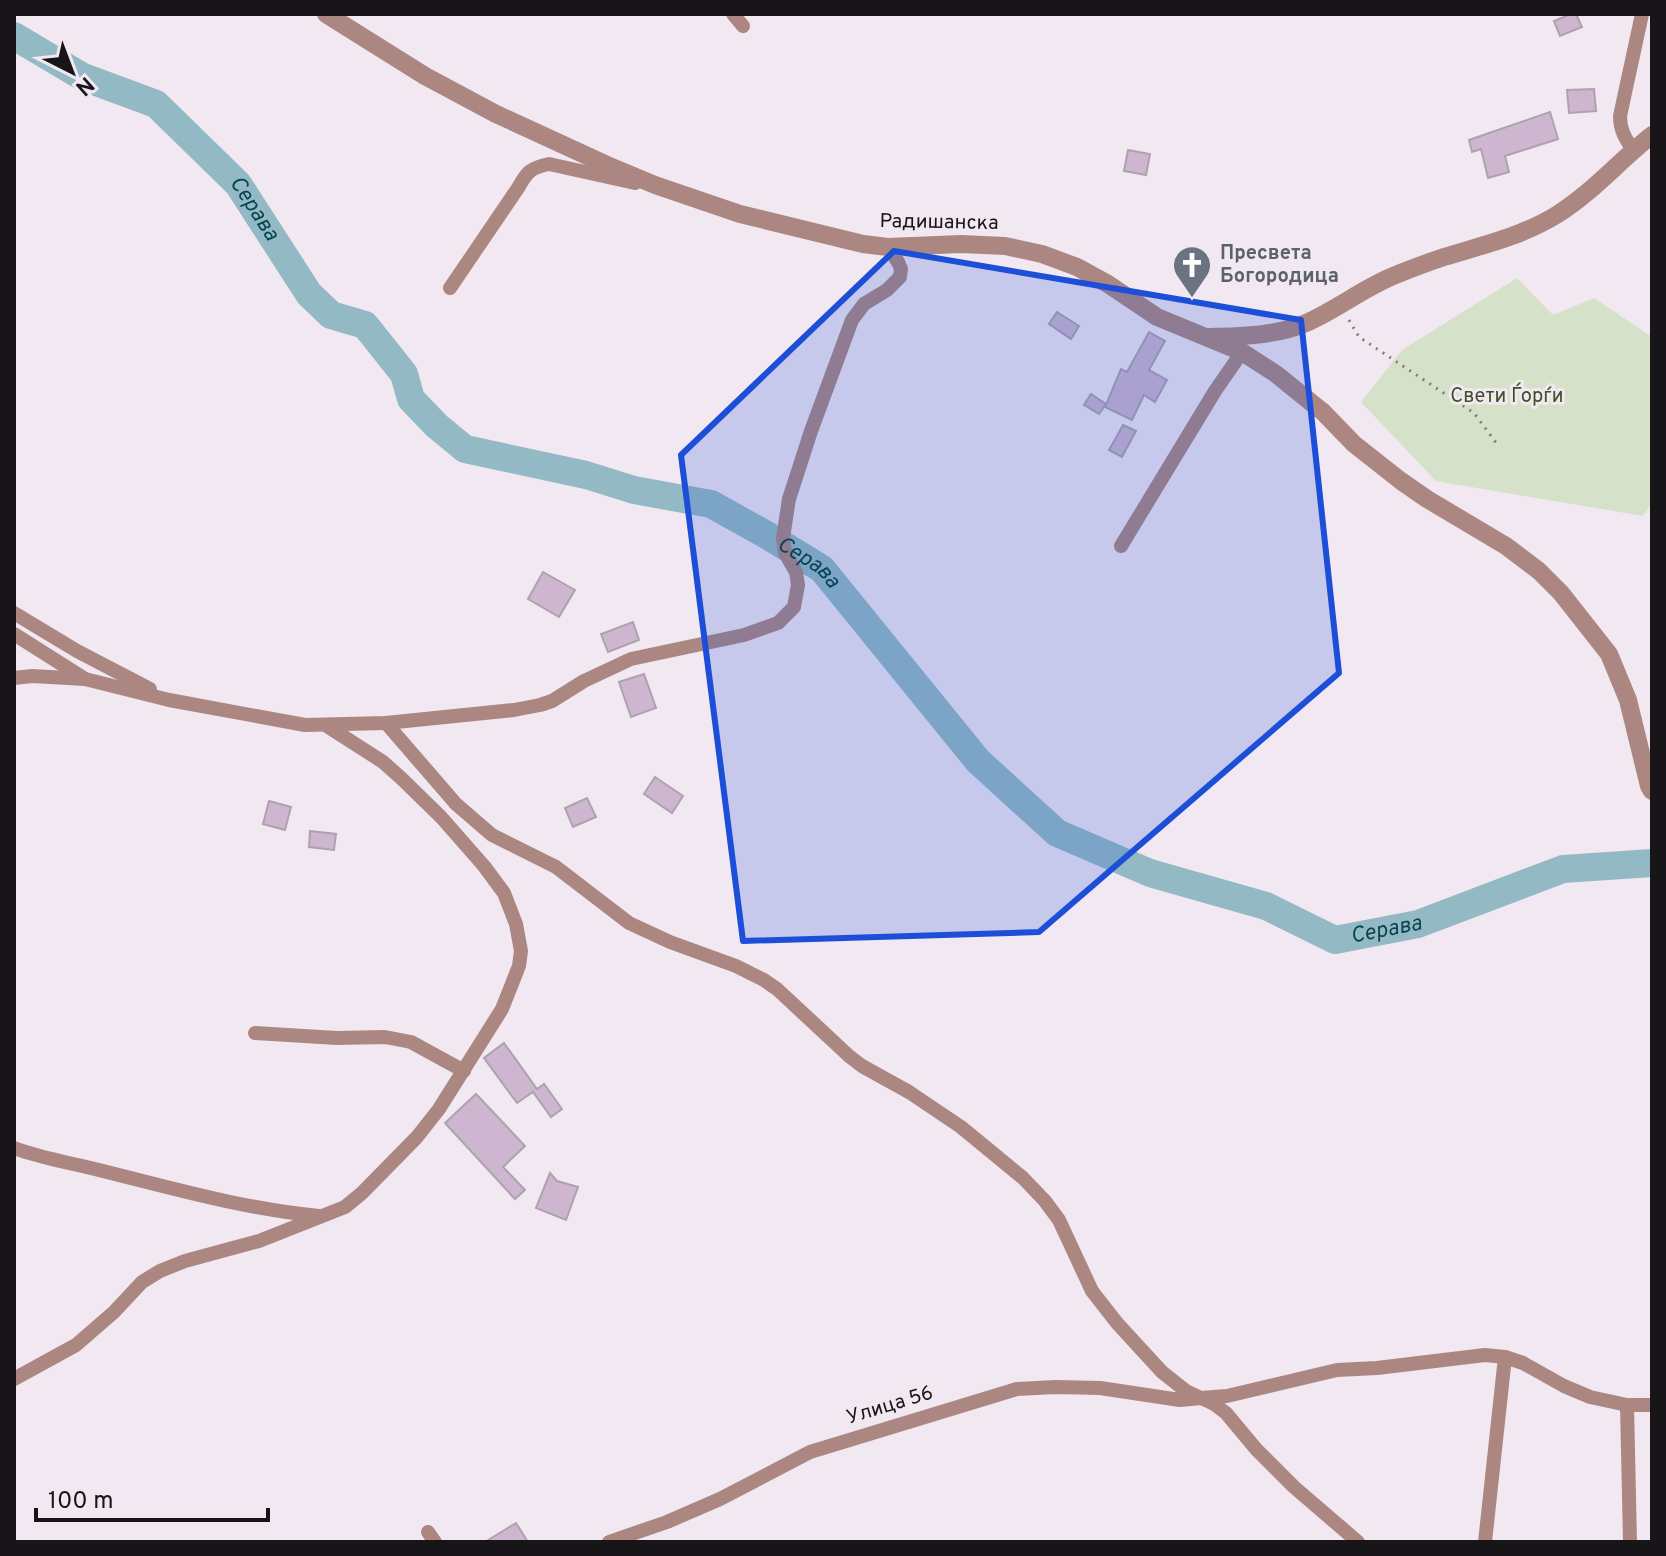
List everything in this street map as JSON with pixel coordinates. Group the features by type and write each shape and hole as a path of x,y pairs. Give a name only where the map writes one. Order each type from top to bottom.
{"street":[{"name":"Радишанска","path":"326,14 425,76 496,114 655,185 740,214 863,244 888,247 990,245 1042,254 1077,267 1157,317 1242,352 1288,383 1323,412 1354,444 1401,481 1506,546 1539,571 1561,593 1609,654 1628,700 1652,791"},
{"path":"1633,150 1620,124 1642,14"},
{"path":"1203,337 1246,336 1289,329 1341,305 1389,277 1544,222 1576,202 1652,135"},
{"path":"450,288 526,173 537,166 549,164 655,185"},
{"path":"14,678 85,679 169,700 305,725 386,723 540,705 631,659 762,630 778,623 790,613 798,585 796,572 785,553 783,538 789,499 852,320 864,304 887,290 900,277 901,269 888,247"},
{"path":"1121,546 1242,352"},
{"path":"14,613 169,700"},
{"path":"14,634 85,679"},
{"path":"386,723 456,804 484,829 556,867 629,923 764,980 862,1066 909,1092 961,1127 1023,1178 1045,1201 1068,1237 1092,1291 1162,1372 1174,1384 1226,1413 1274,1467 1358,1542"},
{"path":"14,1379 76,1345 142,1282 160,1271 259,1241 345,1207 408,1146 439,1109 502,1009 519,966 520,939 504,893 441,817 401,778 383,762 326,726"},
{"path":"255,1033 337,1038 385,1037 411,1042 464,1071"},
{"path":"14,1148 172,1189 273,1211 324,1216"},
{"name":"Улица 56","path":"609,1542 720,1499 810,1452 1017,1389 1100,1388 1180,1400 1227,1396 1337,1370 1485,1355 1505,1357"},
{"path":"1485,1542 1505,1357 1590,1397 1627,1405 1652,1405"},
{"path":"1627,1405 1630,1542"}],"path":[{"path":"1341,305 1359,337 1474,413 1497,444"}],"highlighted area":[{"path":"894,251 1301,320 1339,673 1039,932 743,941 681,455"}],"green space":[{"name":"Свети Ѓорѓи","path":"1517,278 1553,315 1594,298 1652,337 1652,502 1643,516 1436,481 1361,402 1402,350"}],"building":[{"path":"1576,14 1582,27 1560,36 1554,21"},
{"path":"1594,89 1596,111 1569,113 1567,90"},
{"path":"1550,112 1558,139 1505,156 1509,172 1488,178 1481,149 1472,152 1469,140"},
{"path":"1128,150 1150,154 1146,175 1124,171"},
{"path":"1057,312 1079,326 1071,339 1049,324"},
{"path":"1149,332 1165,341 1149,370 1167,380 1155,402 1144,395 1132,420 1105,407 1121,369 1127,372"},
{"path":"1091,394 1106,404 1099,414 1084,405"},
{"path":"1123,425 1136,431 1122,457 1109,450"},
{"path":"543,572 575,590 559,617 528,599"},
{"path":"633,622 639,640 608,652 601,634"},
{"path":"644,674 656,708 631,717 619,682"},
{"path":"655,777 683,796 672,813 644,794"},
{"path":"587,798 596,817 573,827 565,808"},
{"path":"269,801 291,807 285,830 263,824"},
{"path":"310,831 336,834 334,850 309,847"},
{"path":"504,1043 537,1089 544,1084 562,1109 551,1117 533,1092 517,1103 484,1058"},
{"path":"476,1094 525,1146 503,1167 525,1190 515,1199 445,1123"},
{"path":"550,1173 557,1181 578,1187 566,1220 536,1208"},
{"path":"516,1523 528,1542 485,1542"}],"waterway":[{"name":"Серава","path":"14,36 83,77 156,104 238,184 309,294 331,315 365,325 404,374 411,399 465,449 586,475 634,490 711,504 822,569 978,761 1057,833 1150,873 1266,906 1335,940 1418,924 1563,869 1652,863"}],"place":[{"name":"Пресвета Богородица","path":"1192,299"}]}
